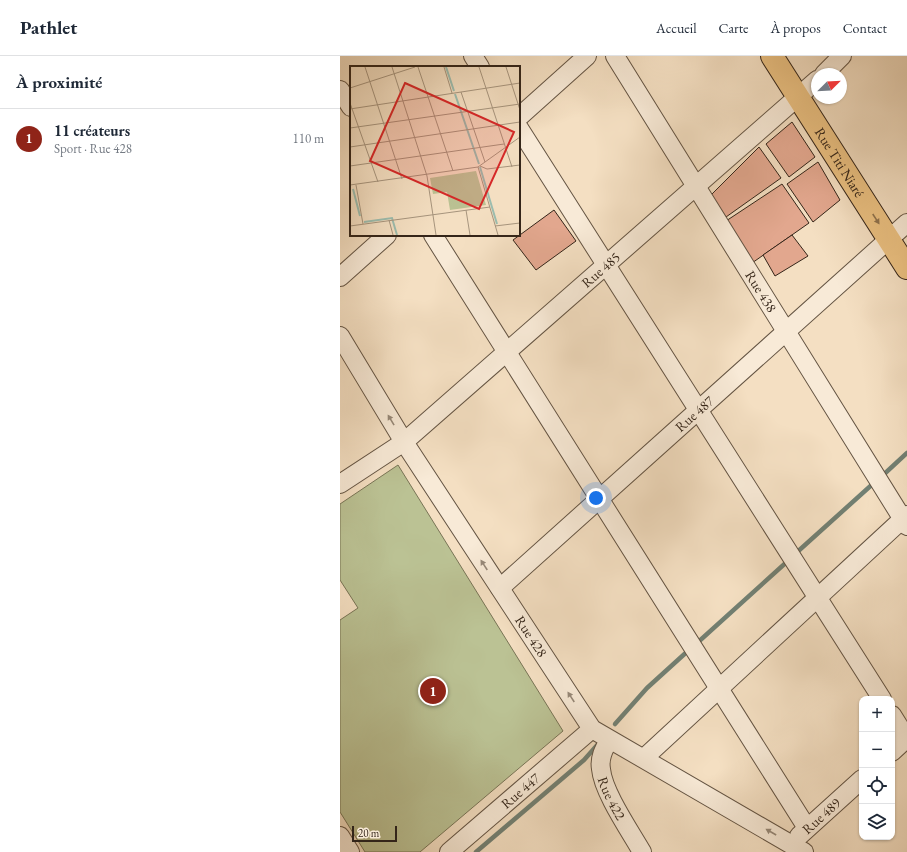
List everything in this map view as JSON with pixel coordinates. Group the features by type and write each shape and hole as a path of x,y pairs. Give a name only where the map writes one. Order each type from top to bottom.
{"main road":[{"name":"Rue Titi Niaré","path":"772,56 907,268"}],"street":[{"path":"473,56 479,66"},
{"path":"520,116 587,56"},
{"name":"Rue 438","path":"615,56 872,471 906,520"},
{"path":"830,68 842,56"},
{"name":"Rue 485","path":"340,484 404,442 696,188 811,86"},
{"path":"340,90 350,105"},
{"path":"520,130 880,696"},
{"name":"Rue 487","path":"500,588 907,223"},
{"path":"340,277 387,236"},
{"path":"434,236 807,828"},
{"name":"Rue 428","path":"340,336 404,442 592,730 644,758 791,849"},
{"path":"644,758 818,597 906,520"},
{"path":"895,720 907,739 895,749"},
{"name":"Rue 447","path":"449,852 592,730"},
{"name":"Rue 422","path":"609,740 601,758 600,769 607,787 642,852"},
{"name":"Rue 489","path":"791,849 807,828 859,782"},
{"path":"340,836 350,852"}],"green space":[{"path":"398,465 563,731 420,852 365,852 340,812 340,620 358,608 340,580 340,504"}],"building":[{"path":"792,122 815,157 789,177 766,144"},
{"path":"759,147 781,178 726,217 711,195"},
{"path":"818,162 840,200 813,222 787,184"},
{"path":"782,184 809,223 752,263 726,221"},
{"path":"554,210 576,241 536,270 513,240"},
{"path":"792,235 808,256 775,276 763,255"}],"waterway":[{"path":"881,477 907,453"},
{"path":"795,554 876,481"},
{"path":"696,644 790,559"},
{"path":"615,724 647,688 690,649"},
{"path":"476,852 584,760 599,743"}],"place":[{"name":"11 créateurs","path":"433,691"}]}
